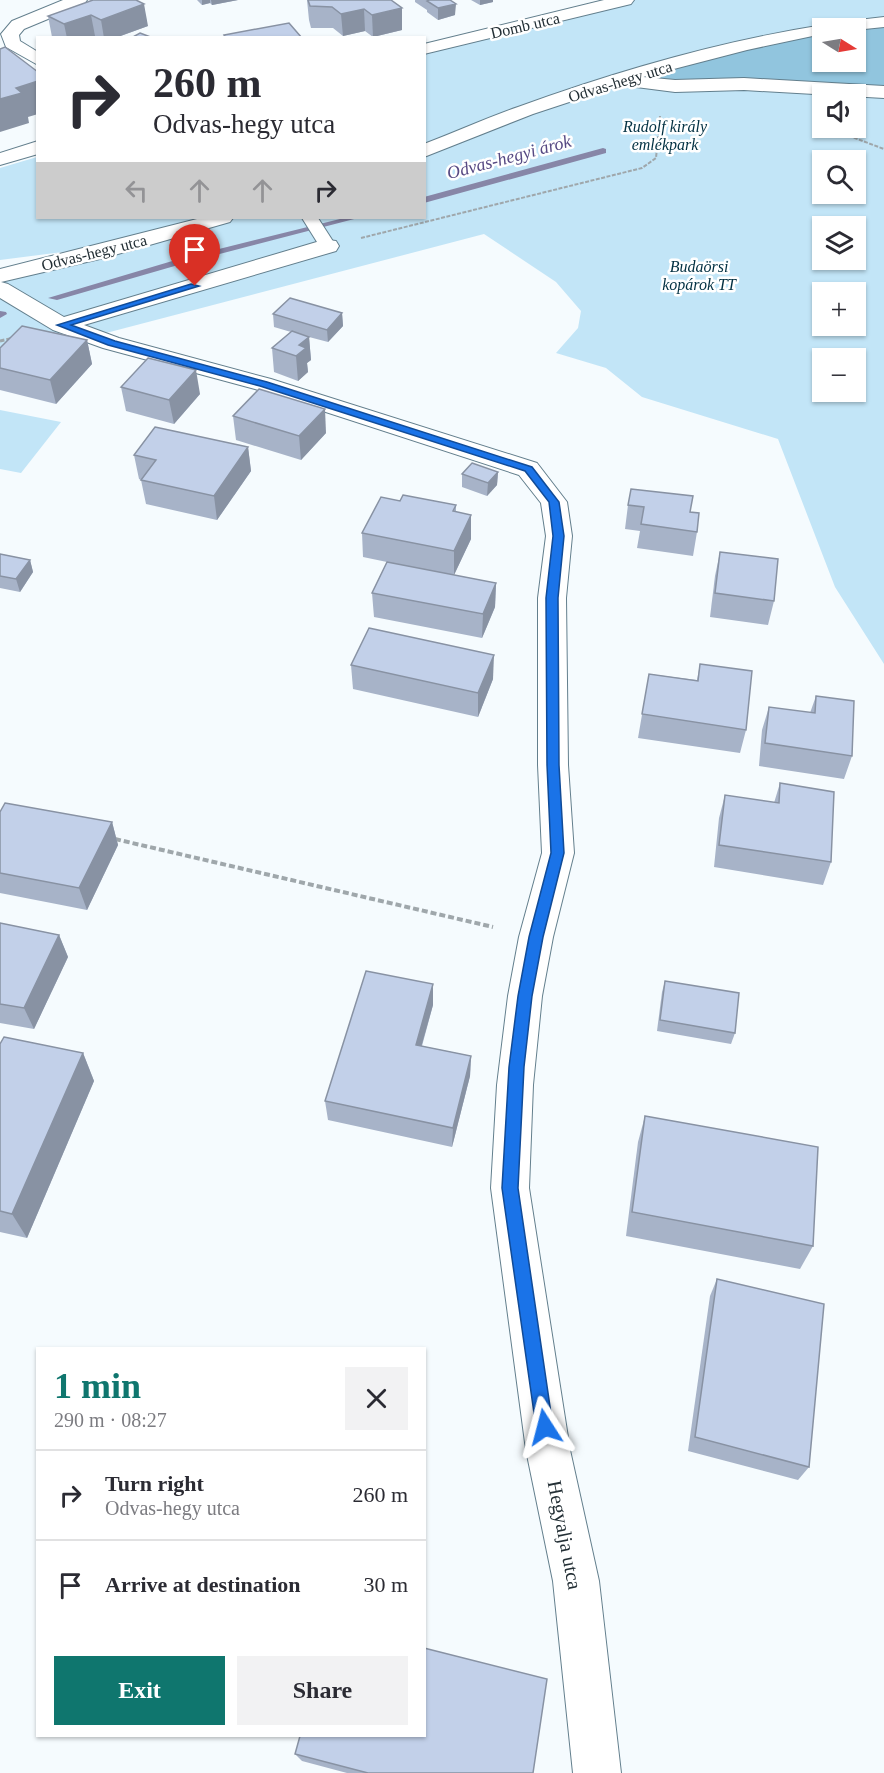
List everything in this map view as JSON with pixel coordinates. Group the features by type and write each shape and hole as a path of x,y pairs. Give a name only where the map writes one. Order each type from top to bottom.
{"street":[{"path":"36,59 12,42 10,34 18,25 78,0"},
{"name":"Domb utca","path":"426,49 625,0"},
{"name":"Odvas-hegy utca","path":"866,24 884,22"},
{"name":"Odvas-hegy utca","path":"426,150 526,110 615,80 812,31"},
{"path":"615,80 675,86 744,84 884,92"},
{"path":"0,159 36,148"},
{"name":"Odvas-hegy utca","path":"0,276 96,253 219,219"},
{"path":"62,325 328,246"},
{"name":"Hegyalja utca","path":"0,289 62,325 111,343 263,384 528,469 554,502 559,536 552,598 553,765 558,853 536,937 525,996 516,1067 510,1188 548,1450 576,1581 597,1773"}],"lane":[{"path":"311,219 328,246"}],"path":[{"path":"328,246 642,168 656,158 661,107 615,80"},
{"path":"855,138 884,149"},
{"path":"105,837 536,937"}],"green space":[{"path":"622,0 884,0 884,22 866,24 866,18 812,18 812,34 734,85 812,89 812,138 866,138 866,91 884,92 884,664 835,587 778,439 642,397 606,368 556,353 578,328 581,311 556,282 484,234 45,349 0,368 0,276 94,248 0,260 0,168 36,157 36,219 426,219 426,48"},
{"path":"0,410 61,422 21,473 0,469"}],"shaded area":[{"path":"884,22 884,92 866,91 866,84 812,84 812,89 615,80 812,31 812,72 866,72 866,24"}],"building":[{"path":"93,0 136,0 144,4 101,20 91,15 64,24 48,16"},
{"path":"308,0 391,0 402,8 372,15 364,9 341,14 332,7 310,6"},
{"path":"450,0 456,4 438,8 427,1"},
{"path":"289,23 300,36 225,36"},
{"path":"5,47 36,70 36,82 16,88 22,93 0,99 0,49"},
{"path":"290,298 342,313 327,330 273,314"},
{"path":"22,326 87,340 50,380 0,368 0,348"},
{"path":"292,331 309,337 299,345 306,348 296,356 272,348"},
{"path":"148,358 196,370 169,400 121,387"},
{"path":"259,389 325,409 299,436 233,416"},
{"path":"155,427 248,447 214,496 141,480 156,460 134,455"},
{"path":"472,463 498,472 488,483 462,474"},
{"path":"631,489 693,496 690,512 699,513 697,532 641,524 644,507 628,505"},
{"path":"403,495 456,505 453,511 471,515 454,551 362,533 381,497 400,501"},
{"path":"720,552 778,559 774,601 715,593"},
{"path":"0,554 30,560 16,579 0,576"},
{"path":"387,562 496,583 483,614 372,593"},
{"path":"369,628 494,655 478,693 351,665"},
{"path":"700,664 752,671 746,730 642,714 649,674 698,681"},
{"path":"816,696 854,701 852,756 765,743 769,707 815,713"},
{"path":"780,783 834,792 831,862 719,845 725,795 779,803"},
{"path":"5,803 112,822 79,888 0,873 0,812"},
{"path":"0,923 59,935 24,1008 0,1004"},
{"path":"366,971 433,984 416,1045 471,1056 453,1128 325,1101"},
{"path":"665,981 739,993 735,1033 660,1020"},
{"path":"4,1037 83,1053 12,1214 0,1211 0,1044"},
{"path":"645,1116 818,1147 813,1246 632,1212"},
{"path":"717,1279 824,1304 809,1467 695,1437"},
{"path":"426,1649 547,1679 533,1773 368,1773 295,1754 300,1737 426,1737"}],"waterway":[{"name":"Odvas-hegyi árok","path":"426,199 603,151"},
{"name":"Odvas-hegyi árok","path":"53,298 182,261 349,219"}],"route":[{"path":"195,286 62,325 111,343 263,384 528,469 554,502 559,536 552,598 553,765 558,853 536,937 525,996 516,1067 510,1188 545,1427"}],"park label":[{"name":"Rudolf király emlékpark","path":"665,135"},
{"name":"Budaörsi kopárok TT","path":"699,275"}]}
